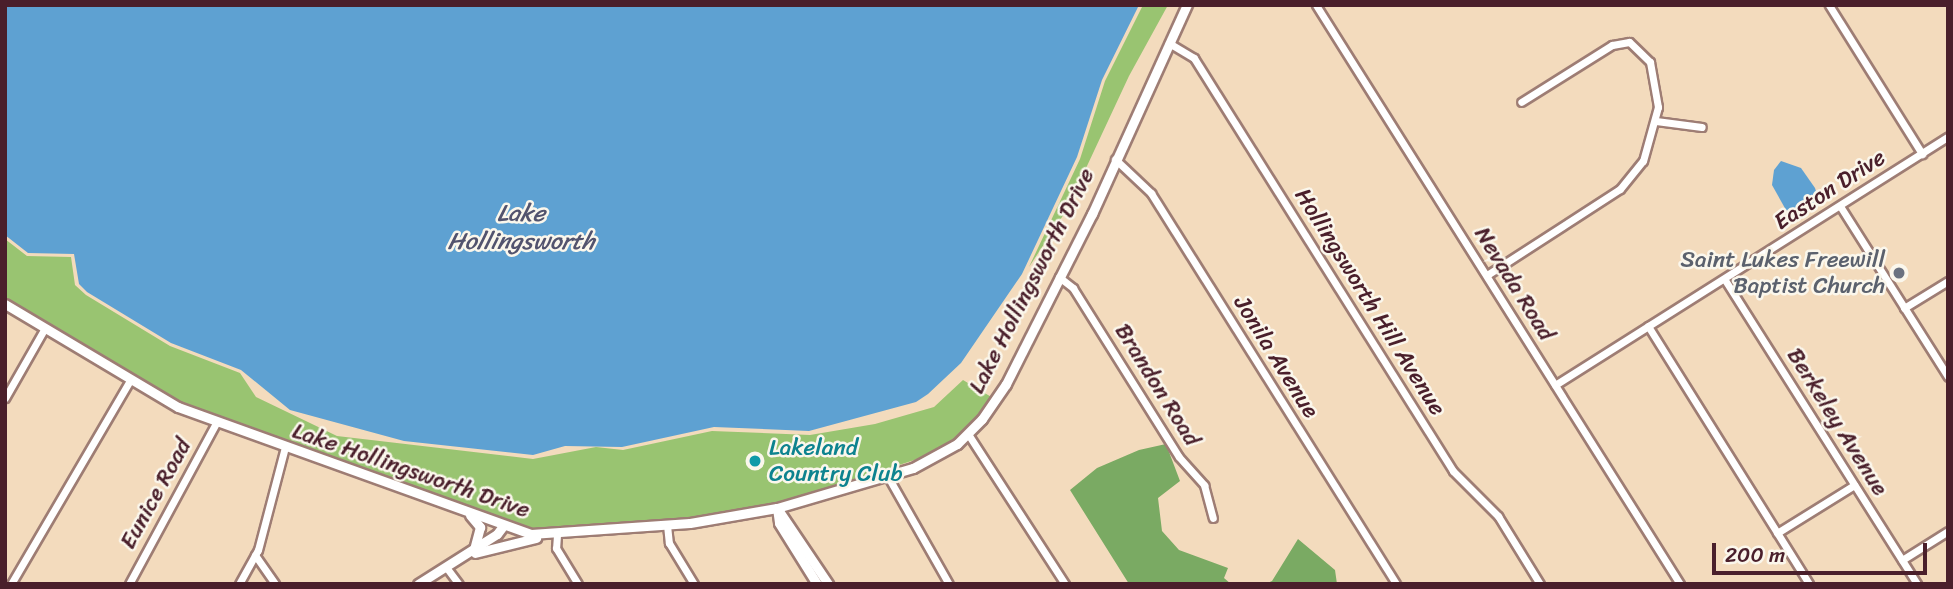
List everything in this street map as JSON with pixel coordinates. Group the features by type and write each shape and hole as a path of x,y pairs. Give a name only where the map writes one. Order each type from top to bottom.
{"street":[{"name":"Lake Hollingsworth Drive","path":"5,304 130,380 216,423 502,526 555,535 667,525 777,508 932,459 968,434 1006,384 1187,5"},
{"name":"Nevada Road","path":"1316,5 1680,584"},
{"path":"1829,5 1922,154"},
{"path":"1487,275 1620,189 1643,161 1656,121 1657,95 1650,61 1629,42 1612,45 1521,102"},
{"name":"Hollingsworth Hill Avenue","path":"1169,43 1194,58 1454,471 1498,516 1541,584"},
{"path":"1656,121 1702,127"},
{"name":"Easton Drive","path":"1555,385 1948,137"},
{"name":"Jonila Avenue","path":"1115,159 1151,193 1396,584"},
{"path":"1840,206 1948,377"},
{"name":"Brandon Road","path":"1059,277 1073,288 1180,457 1204,485 1213,518"},
{"name":"Berkeley Avenue","path":"1725,280 1917,584"},
{"path":"1904,308 1948,281"},
{"path":"1648,326 1808,584"},
{"path":"5,398 45,328"},
{"path":"11,584 130,380"},
{"name":"Eunice Road","path":"129,584 216,423"},
{"path":"968,434 1065,584"},
{"path":"239,584 255,555 285,447"},
{"path":"887,475 949,584"},
{"path":"1777,533 1854,485"},
{"path":"777,508 779,523 817,584"},
{"path":"777,508 828,584"},
{"path":"469,514 480,527 474,549"},
{"path":"667,525 669,543 694,584"},
{"path":"418,584 474,549 502,526"},
{"path":"1902,559 1948,531"},
{"path":"463,556 555,535 556,548 578,584"},
{"path":"255,555 275,584"},
{"path":"446,567 459,584"}],"green space":[{"path":"1143,5 1168,5 1129,76 1066,211 1029,267 1080,159 1105,81"},
{"path":"5,239 27,256 71,257 75,285 86,295 170,346 240,373 256,397 337,436 533,459 596,447 623,450 712,431 810,435 875,424 934,407 963,380 993,398 955,440 930,455 778,504 689,519 531,530 226,423 185,404 5,299"},
{"path":"1166,444 1180,481 1158,498 1162,531 1179,550 1228,568 1224,578 1231,584 1129,584 1070,490 1097,468 1139,450"},
{"path":"1298,539 1335,570 1337,584 1265,584 1272,581"}],"water":[{"name":"Lake Hollingsworth","path":"5,5 1139,5 1102,80 1077,157 1022,274 961,363 928,394 916,402 809,431 714,427 622,447 565,446 533,455 404,441 290,410 241,370 171,343 87,292 79,284 74,254 28,253 5,235"},
{"path":"1781,161 1801,168 1815,188 1819,201 1815,208 1793,214 1786,210 1772,185 1774,170"}],"place":[{"name":"Saint Lukes Freewill Baptist Church","path":"1899,273"},
{"name":"Lakeland Country Club","path":"755,461"}]}
